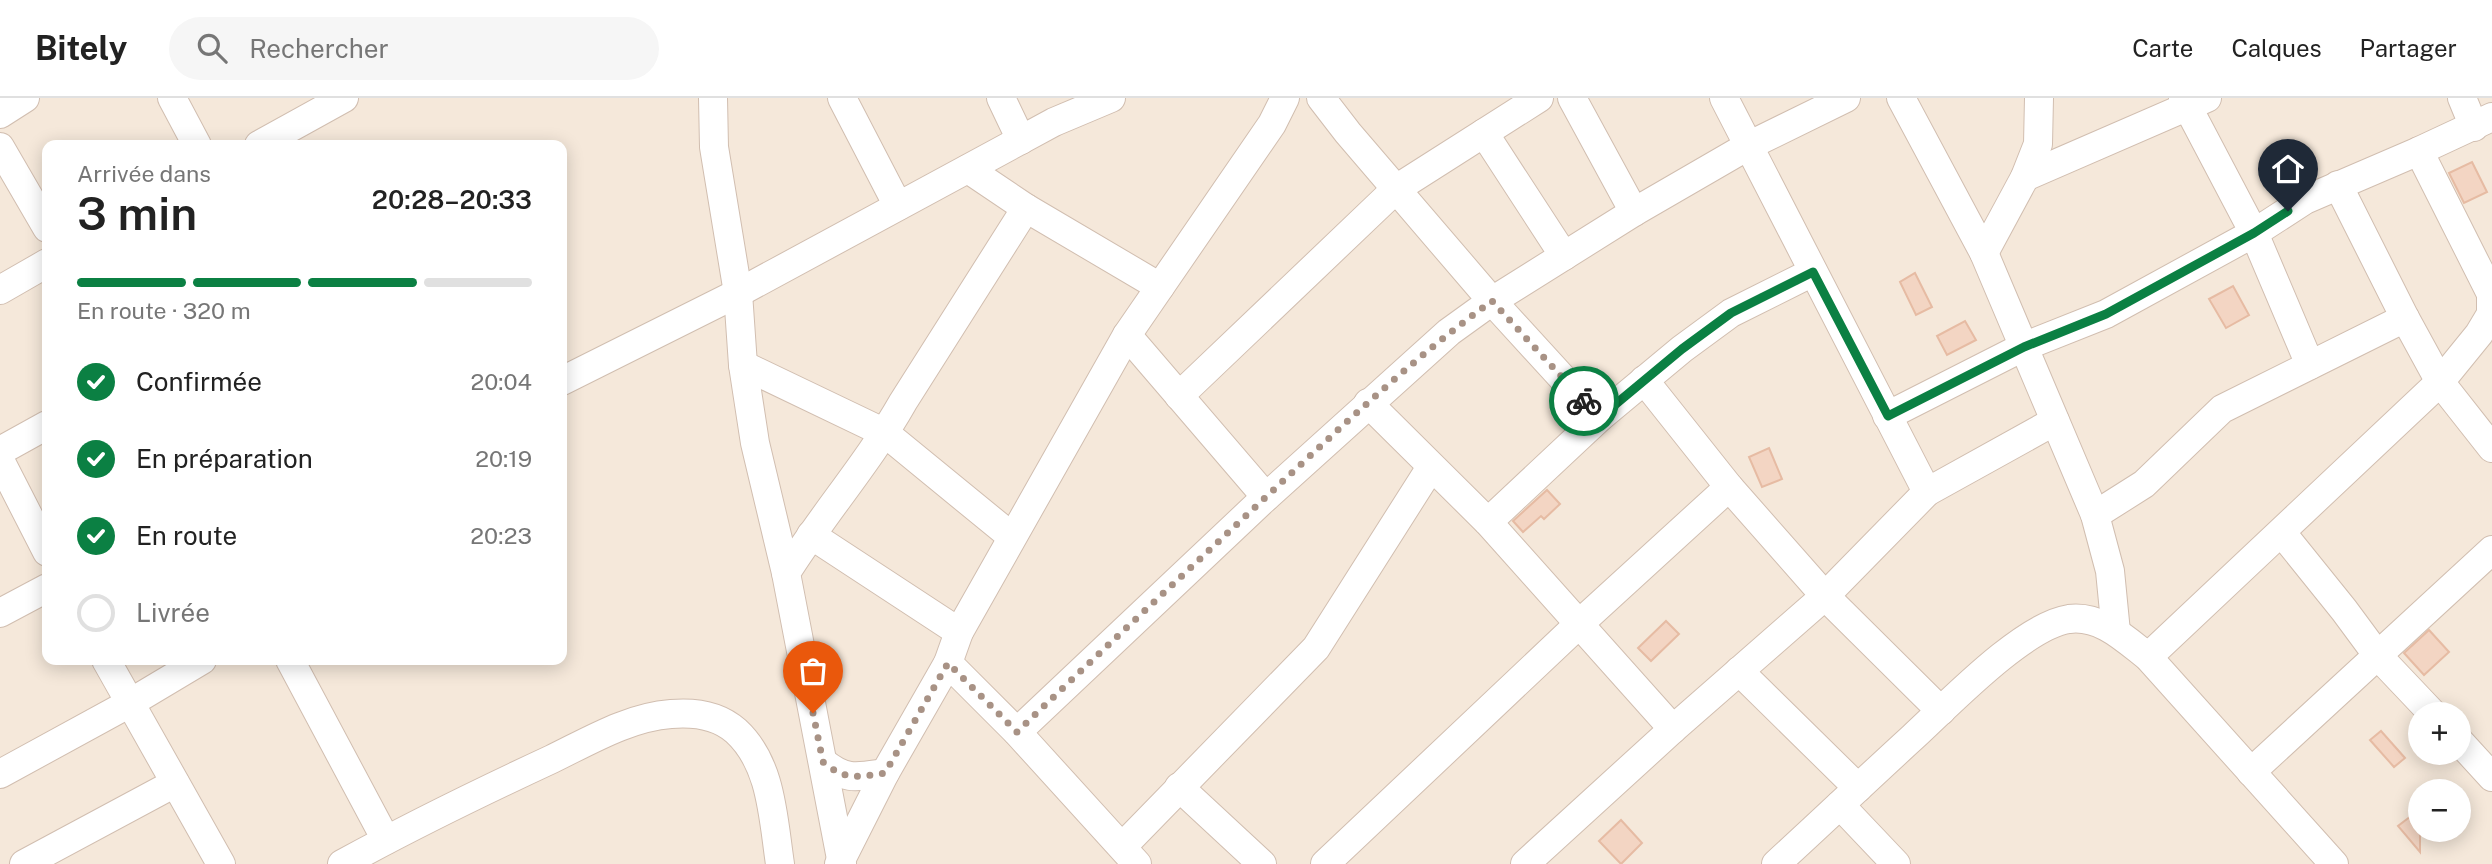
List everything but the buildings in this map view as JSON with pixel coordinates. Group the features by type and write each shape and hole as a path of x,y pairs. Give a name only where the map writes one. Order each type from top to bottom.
{"street":[{"path":"0,114 25,98"},
{"path":"172,98 194,140"},
{"path":"268,140 344,98"},
{"path":"713,98 714,147 738,293 743,365 755,443 786,573 841,863"},
{"path":"842,98 898,206"},
{"path":"1001,98 1021,140"},
{"path":"567,378 738,293 1054,122 1111,98"},
{"path":"841,863 885,773 948,663 959,632 1127,335 1272,124 1285,98"},
{"path":"1321,98 1492,301 1599,418"},
{"path":"1180,396 1396,189 1484,133 1506,107 1539,98"},
{"path":"1572,98 1634,212"},
{"path":"1724,98 1927,492"},
{"path":"1017,732 1266,497 1449,332 1492,301 1634,212 1748,146 1846,98"},
{"path":"1901,98 1984,253 2095,515 2109,571 2116,632"},
{"path":"1984,253 2025,177 2038,144 2039,98"},
{"path":"1888,416 2024,347 2106,314 2254,233 2305,200 2483,122 2462,98"},
{"path":"2025,177 2192,101 2254,233 2310,365"},
{"path":"1484,133 1564,256"},
{"path":"0,147 42,219"},
{"path":"2148,657 2440,382 2479,334 2491,314 2491,294 2419,151"},
{"path":"968,169 1027,208 1160,287"},
{"path":"2339,185 2404,318 2428,356 2440,382 2492,448"},
{"path":"786,573 885,433 1027,208"},
{"path":"0,290 42,266"},
{"path":"1488,522 1599,418 1731,313 1813,272"},
{"path":"2095,515 2144,484 2222,409 2404,318"},
{"path":"1127,335 1266,497"},
{"path":"743,365 885,433 1012,537"},
{"path":"1644,380 1728,487 1825,596 1941,711"},
{"path":"1368,403 1488,522 1673,729"},
{"path":"1525,864 1825,596 1927,492 2054,421"},
{"path":"0,451 42,428"},
{"path":"0,460 42,542"},
{"path":"948,663 1017,732 1130,858 1180,787 1315,648 1431,467"},
{"path":"1325,864 1728,487"},
{"path":"2282,533 2378,656 2422,702"},
{"path":"811,535 959,632"},
{"path":"2251,772 2492,550"},
{"path":"0,613 42,590"},
{"path":"1776,864 1988,668 2038,630 2067,619 2078,619 2093,620 2116,632 2148,657 2334,864"},
{"path":"109,665 221,864"},
{"path":"0,774 193,665"},
{"path":"293,665 386,841"},
{"path":"1739,671 1849,796 1896,864"},
{"path":"342,864 442,810 622,726 670,714 714,716 735,730 756,756 767,784 780,864"},
{"path":"2471,751 2488,766"},
{"path":"823,762 836,773 849,777 885,773"},
{"path":"24,864 175,783"},
{"path":"1180,787 1262,864"}],"shaded area":[{"path":"0,98 2492,98 2492,864 0,864"}],"way so far":[{"path":"813,713 823,762 836,773 849,777 885,773 948,663 1017,732 1086,664 1368,403 1449,332 1492,301 1584,401"}],"route":[{"path":"1584,401 1599,418 1682,349 1731,313 1813,272 1888,416 2024,347 2106,314 2254,233 2288,211"}]}
